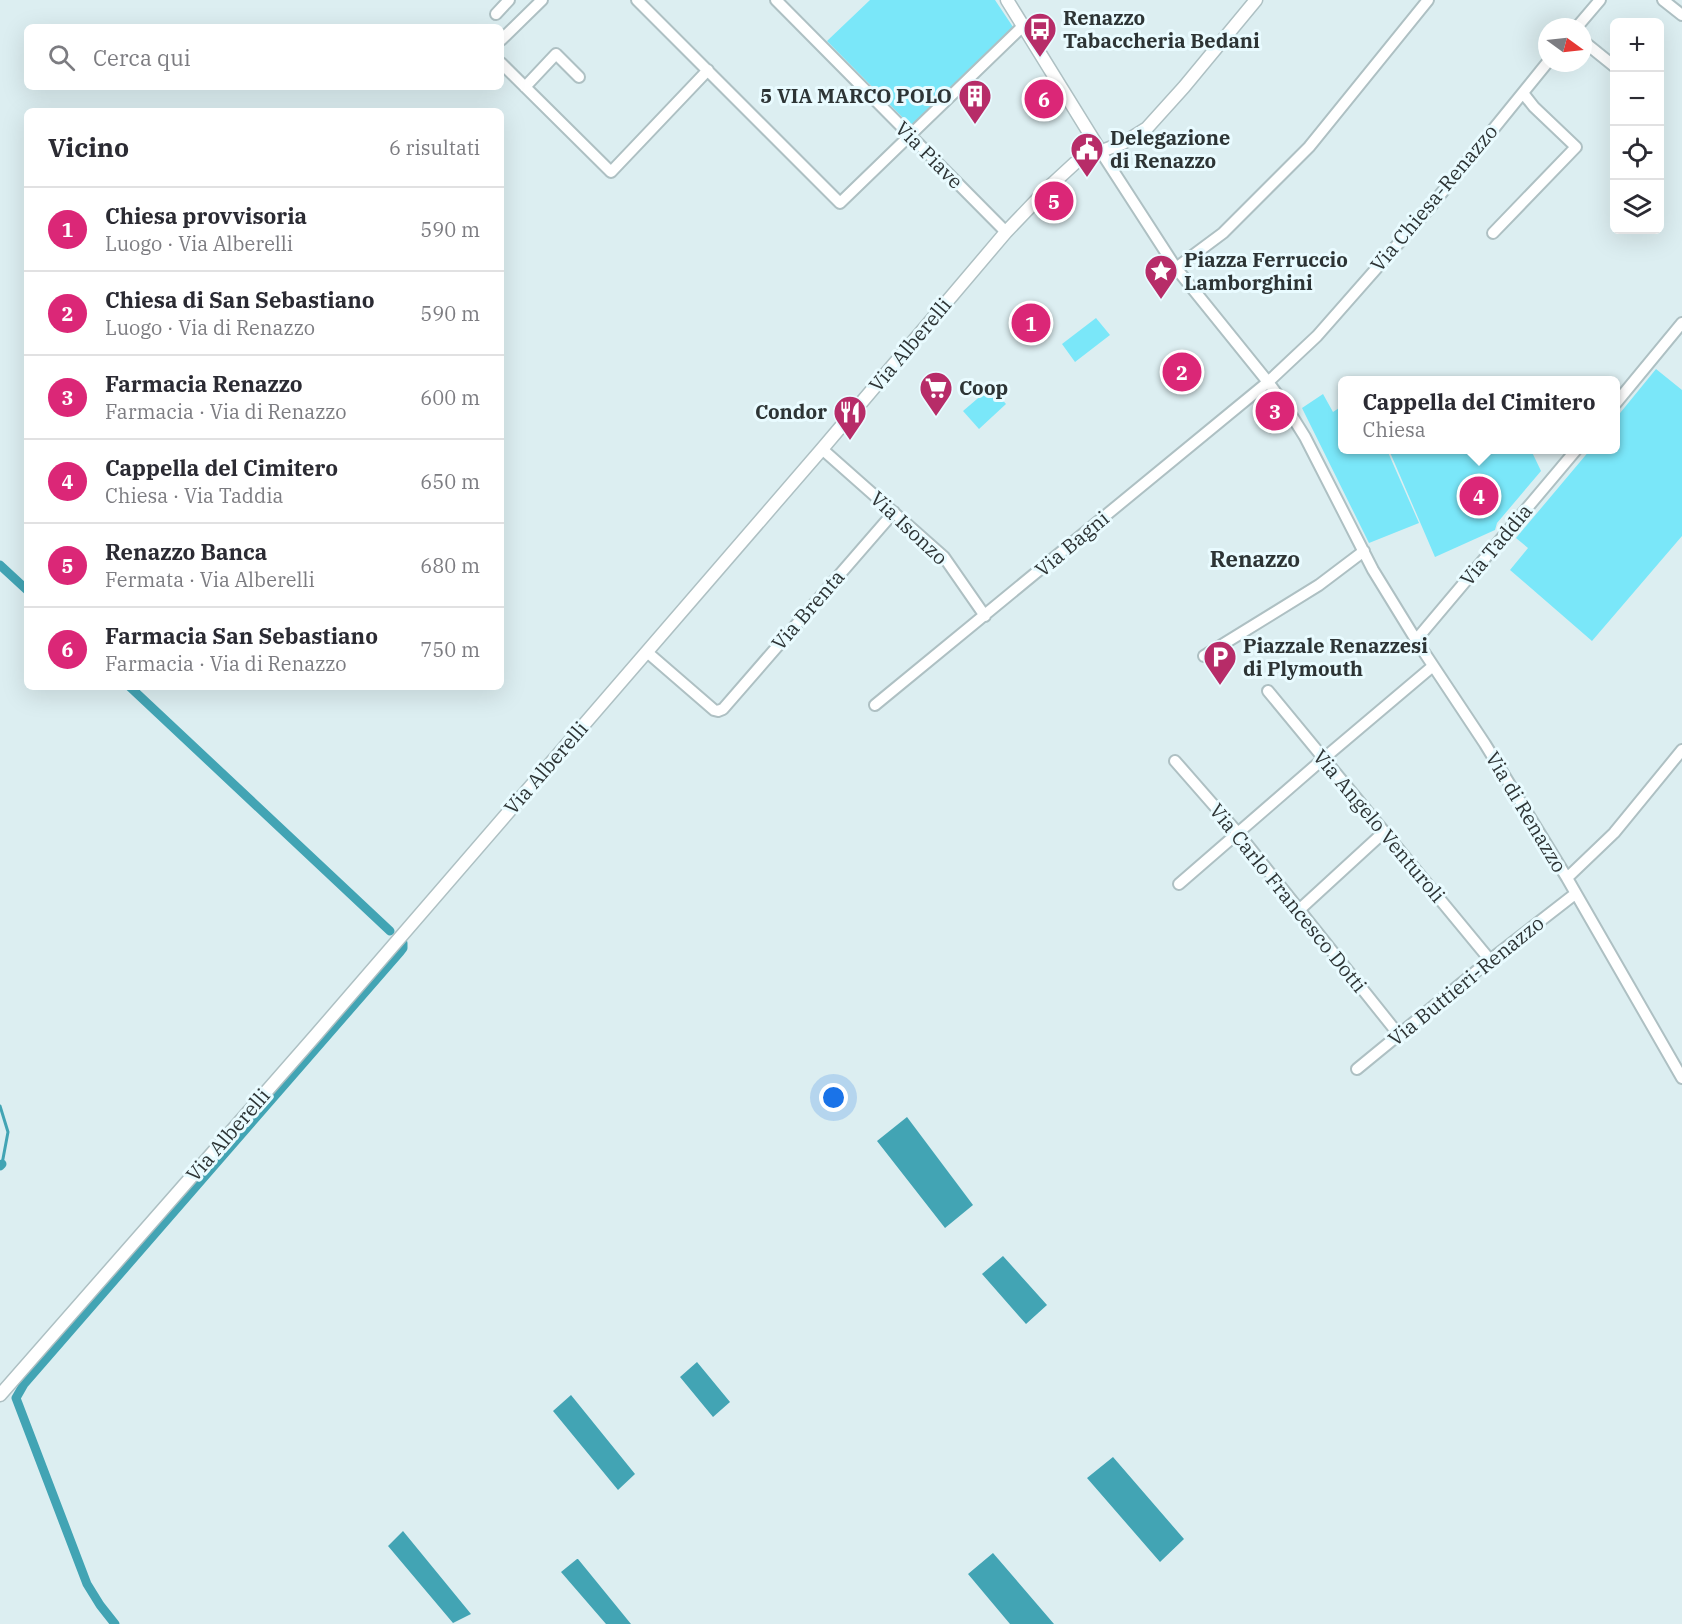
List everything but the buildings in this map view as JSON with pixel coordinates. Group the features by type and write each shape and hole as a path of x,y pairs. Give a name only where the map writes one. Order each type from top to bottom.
{"street":[{"path":"496,14 509,0"},
{"path":"504,37 542,0"},
{"path":"637,0 840,203 1023,26"},
{"name":"Via Piave","path":"776,0 1006,232"},
{"name":"Via di Renazzo","path":"1007,0 1176,268 1268,382 1305,437 1373,570 1485,744 1567,878 1682,1078"},
{"name":"Via Alberelli","path":"0,1395 323,1027 822,449 1006,232 1075,163 1123,143 1147,128 1256,0"},
{"path":"1176,268 1223,233 1309,147 1428,0"},
{"path":"1585,18 1600,0"},
{"path":"1663,0 1682,15"},
{"path":"1592,48 1610,63"},
{"path":"525,87 556,54 579,77"},
{"path":"504,66 611,172 708,70"},
{"name":"Via Chiesa-Renazzo","path":"1268,382 1317,336 1427,211 1540,72"},
{"path":"1493,233 1575,147 1523,93"},
{"path":"1620,398 1682,323"},
{"name":"Via Bagni","path":"876,705 1268,382"},
{"name":"Via Isonzo","path":"822,449 944,557 985,616"},
{"name":"Via Taddia","path":"1416,640 1573,454"},
{"name":"Via Brenta","path":"647,652 714,710 723,709 894,512"},
{"path":"1204,656 1319,585 1364,551"},
{"path":"1179,884 1433,666"},
{"name":"Via Angelo Venturoli","path":"1268,691 1490,960"},
{"path":"1567,878 1614,833 1682,750"},
{"name":"Via Carlo Francesco Dotti","path":"1175,762 1238,833 1399,1035"},
{"path":"1299,910 1384,832"},
{"name":"Via Buttieri-Renazzo","path":"1358,1069 1490,960 1575,894"}],"shaded area":[{"path":"870,0 995,0 1013,27 911,126 827,41"},
{"path":"1096,318 1110,335 1075,362 1062,344"},
{"path":"1656,369 1682,390 1682,536 1592,641 1510,570 1528,548 1516,538 1587,454 1620,454 1620,413"},
{"path":"991,387 1006,404 979,429 963,411"},
{"path":"1323,394 1333,412 1338,409 1338,454 1389,454 1419,523 1369,543 1302,408"},
{"path":"1391,454 1533,454 1541,471 1497,523 1495,530 1435,557"},
{"path":"907,1117 973,1205 945,1228 877,1141"},
{"path":"1003,1256 1047,1305 1026,1324 982,1274"},
{"path":"697,1362 730,1402 713,1417 680,1377"},
{"path":"571,1395 635,1474 618,1490 553,1411"},
{"path":"1113,1457 1184,1539 1160,1562 1087,1478"},
{"path":"403,1531 471,1614 453,1623 388,1546"},
{"path":"993,1553 1054,1624 1010,1624 968,1574"},
{"path":"577,1559 631,1624 606,1624 561,1572"}],"waterway":[{"path":"0,565 24,587"},
{"path":"133,690 390,931"},
{"path":"115,1624 87,1584 16,1398 24,1384 400,952 403,943"},
{"path":"0,1106 8,1132 2,1164"}],"place":[{"name":"Renazzo Tabaccheria Bedani","path":"1040,58"},
{"name":"Farmacia San Sebastiano","path":"1044,99"},
{"name":"5 VIA MARCO POLO","path":"975,125"},
{"name":"Delegazione di Renazzo","path":"1087,178"},
{"name":"Renazzo Banca","path":"1054,201"},
{"name":"Piazza Ferruccio Lamborghini","path":"1161,300"},
{"name":"Chiesa provvisoria","path":"1031,323"},
{"name":"Chiesa di San Sebastiano","path":"1182,372"},
{"name":"Farmacia Renazzo","path":"1275,411"},
{"name":"Coop","path":"936,417"},
{"name":"Condor","path":"850,441"},
{"name":"Cappella del Cimitero","path":"1479,496"},
{"name":"Piazzale Renazzesi di Plymouth","path":"1220,686"}],"district":[{"name":"Renazzo","path":"1255,559"}]}
